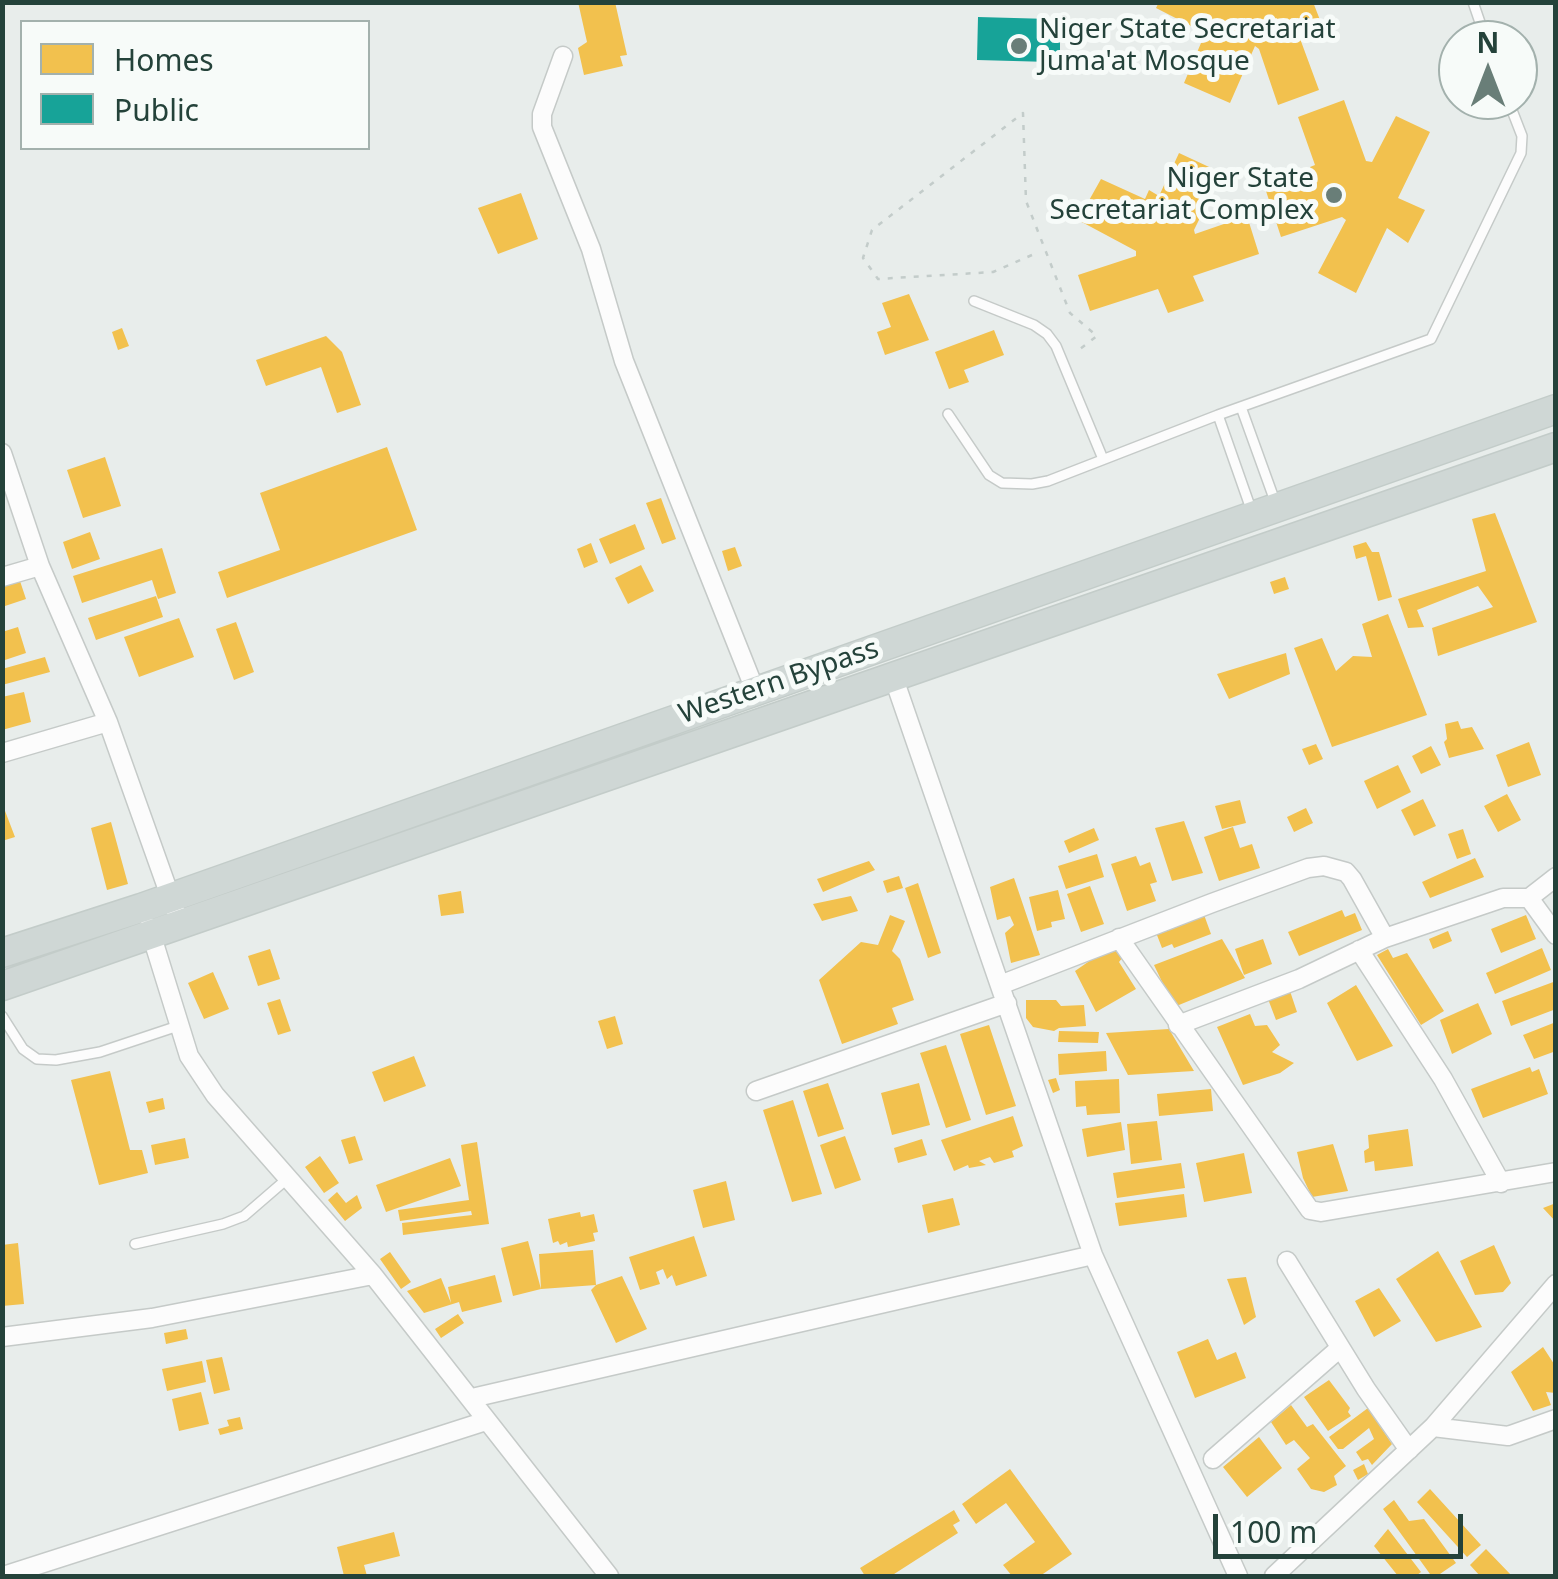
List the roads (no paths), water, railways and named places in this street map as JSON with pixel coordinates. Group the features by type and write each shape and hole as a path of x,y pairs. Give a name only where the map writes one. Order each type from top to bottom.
{"main road":[{"name":"Western Bypass","path":"2,954 1556,409"},
{"name":"Western Bypass","path":"2,986 1556,447"}],"street":[{"path":"563,56 542,114 542,127 591,249 624,361 755,690"},
{"path":"2,453 40,566 108,722 180,924"},
{"path":"2,577 40,566"},
{"path":"893,676 1093,1256 1238,1576"},
{"path":"2,753 108,722"},
{"path":"1000,985 1308,868 1324,866 1346,872 1352,879 1385,938"},
{"path":"1178,1025 1299,979 1385,938 1504,898 1528,898 1556,877"},
{"path":"1528,898 1556,935"},
{"path":"141,908 188,1056 214,1095 373,1276 609,1576"},
{"path":"1119,938 1310,1210 1322,1212 1556,1172"},
{"path":"1359,950 1442,1079 1501,1183"},
{"path":"756,1091 1007,1004"},
{"path":"472,1398 1093,1256"},
{"path":"1287,1261 1409,1450"},
{"path":"2,1338 152,1318 373,1276"},
{"path":"1274,1576 1434,1428 1556,1284"},
{"path":"1213,1458 1340,1348"},
{"path":"1434,1428 1508,1436 1556,1419"},
{"path":"3,1576 486,1421"}],"lane":[{"path":"948,414 989,475 1002,483 1048,481 1431,339 1522,153 1522,136 1516,120"},
{"path":"974,301 1034,325 1046,334 1103,459"},
{"path":"1241,408 1265,511"},
{"path":"1218,416 1265,511"},
{"path":"2,1016 22,1049 37,1059 56,1060 100,1052 179,1026"},
{"path":"135,1244 244,1216 288,1178"}],"place":[{"name":"Niger State Secretariat Juma'at Mosque","path":"1019,46"},
{"name":"Niger State Secretariat Complex","path":"1334,195"}]}
